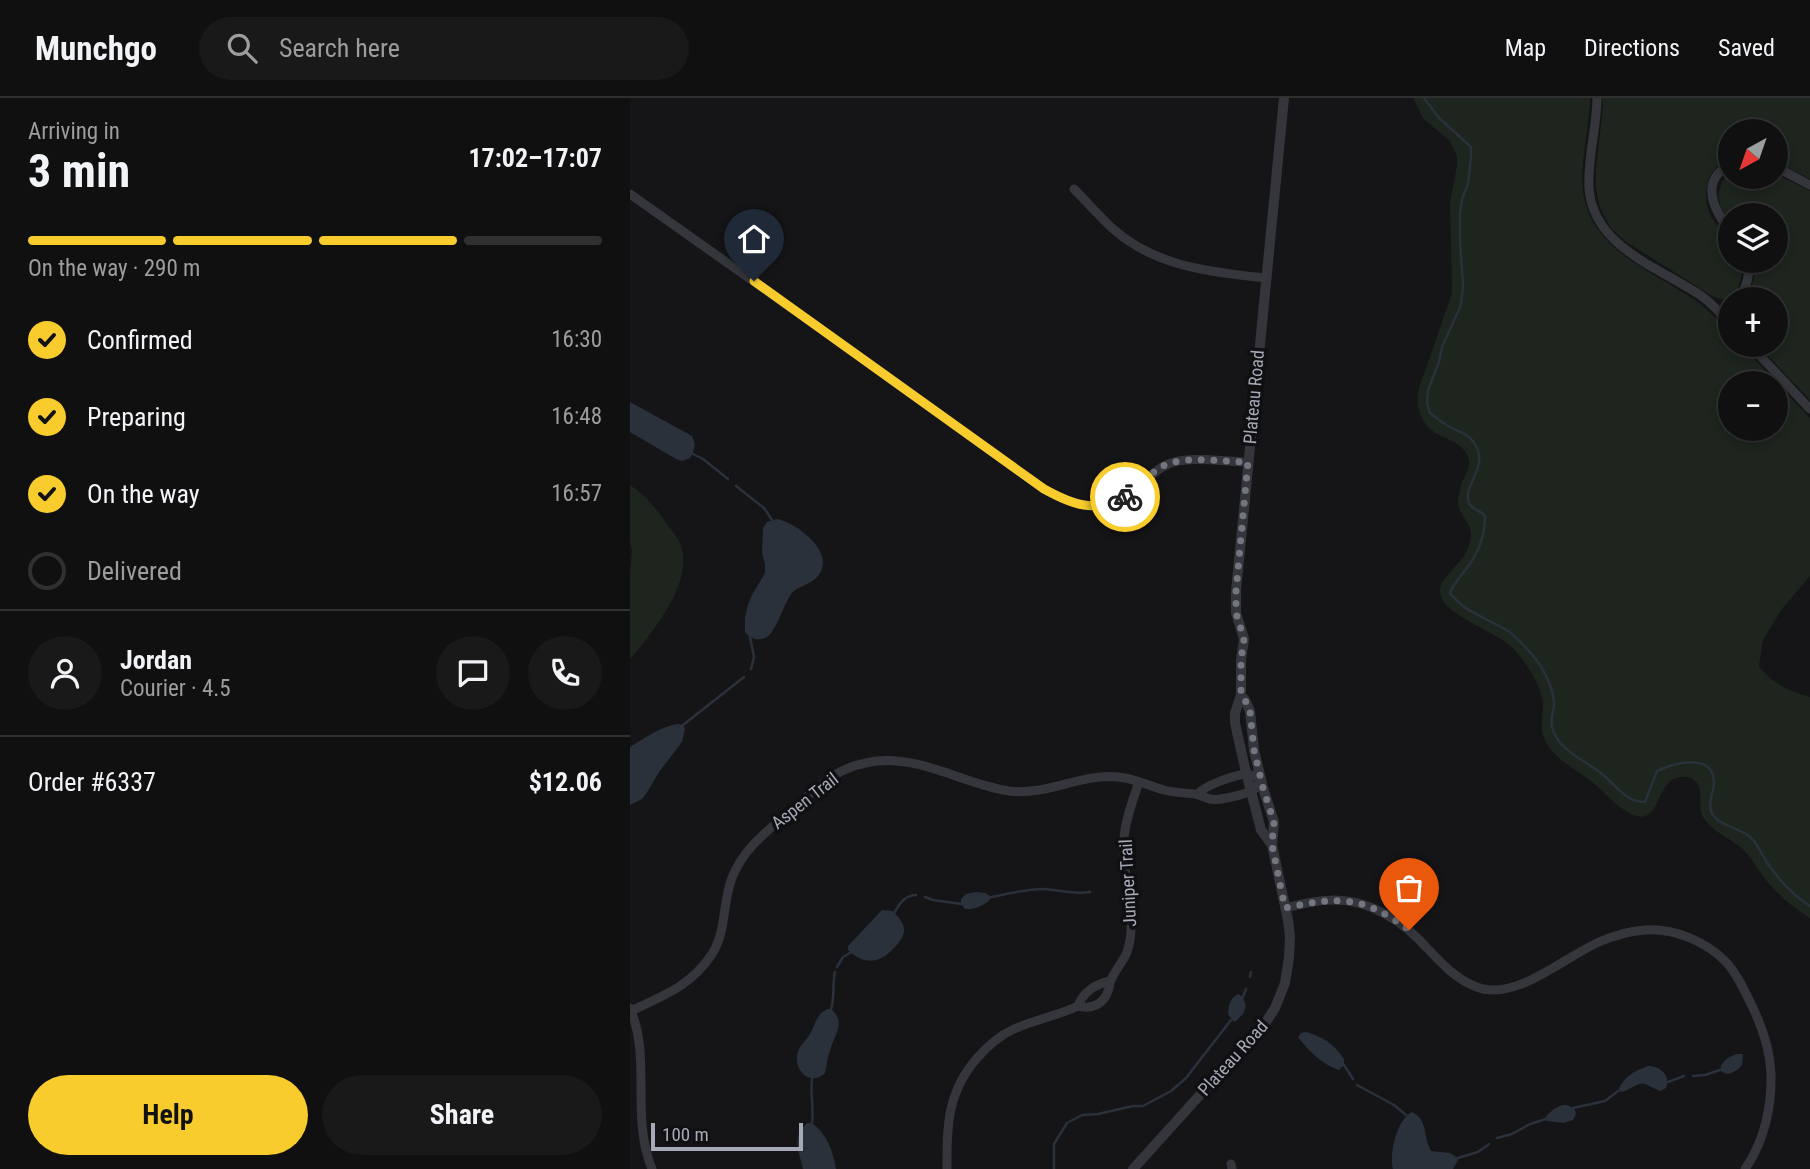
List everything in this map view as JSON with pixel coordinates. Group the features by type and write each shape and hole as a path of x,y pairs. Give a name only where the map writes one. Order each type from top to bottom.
{"street":[{"name":"Plateau Road","path":"1272,845 1261,830 1236,723 1235,713 1241,695 1244,639 1236,613 1236,591 1284,98"},
{"path":"1597,98 1589,180 1591,201 1598,218 1608,234 1621,246 1701,296 1718,311"},
{"path":"1788,173 1810,185"},
{"path":"1718,175 1712,190 1712,201 1718,214"},
{"path":"1074,188 1114,229 1148,253 1190,267 1266,278"},
{"path":"630,194 1044,489 1070,503 1093,507 1117,501 1128,496 1153,473 1170,463 1194,460 1248,462"},
{"path":"1761,357 1810,409"},
{"name":"Plateau Road","path":"1133,1169 1248,1044 1273,1012 1284,984 1290,937 1272,845 1274,822 1261,779 1250,711 1241,695"},
{"name":"Aspen Trail","path":"631,1009 673,992 702,967 718,943 730,881 741,860 765,832 818,787 842,771 866,763 893,760 994,788 1024,792 1105,776 1119,777 1172,792 1198,794 1213,800 1250,791"},
{"path":"1198,794 1208,787 1246,774 1261,779 1250,791"},
{"name":"Juniper Trail","path":"947,1169 947,1127 952,1101 971,1065 989,1046 1010,1031 1078,1006 1090,1008 1100,1002 1109,990 1110,981 1122,961 1129,941 1123,851 1126,824 1139,782"},
{"path":"1285,908 1336,899 1376,909 1409,930 1453,974 1485,989 1506,989 1524,983 1599,942 1633,931 1658,929 1706,946 1725,961 1739,980 1761,1025 1770,1058 1771,1092 1768,1114 1756,1152 1745,1169"},
{"name":"Juniper Trail","path":"1078,1006 1091,989 1110,981"},
{"path":"631,1009 639,1038 640,1126 645,1152 652,1169"}],"shaded area":[{"path":"1413,98 1590,98 1582,181 1588,211 1598,229 1610,244 1626,257 1696,301 1718,321 1718,357 1752,357 1766,371 1718,371 1718,441 1788,441 1788,395 1810,418 1810,576 1781,610 1763,640 1759,666 1782,686 1810,697 1810,918 1778,894 1744,850 1706,822 1701,813 1700,789 1693,779 1684,777 1673,780 1666,786 1653,810 1640,817 1620,808 1590,780 1559,758 1543,736 1542,698 1533,675 1523,660 1506,643 1453,611 1441,597 1441,586 1465,554 1471,535 1458,500 1468,469 1467,455 1460,446 1429,428 1418,407 1421,382 1452,293 1450,203 1457,156 1450,141 1423,118"},
{"path":"1602,98 1810,98 1810,179 1788,167 1788,119 1718,119 1718,165 1709,177 1707,206 1718,226 1718,273 1741,273 1738,287 1718,287 1718,298 1712,296 1625,241 1611,228 1600,208 1596,188"},
{"path":"1788,180 1810,191 1810,400 1788,377 1788,371 1783,371 1769,357 1788,357 1788,287 1751,287 1755,273 1788,273 1788,203 1720,203 1719,191 1788,189"},
{"path":"630,402 692,436 694,447 690,458 682,461 676,459 630,432"},
{"path":"630,485 649,501 672,531 680,543 683,558 682,573 669,605 630,659 632,551"},
{"path":"777,519 795,526 812,540 819,549 823,567 815,579 791,594 771,633 765,638 754,639 745,632 745,617 752,595 765,573 762,553 763,528 767,522"},
{"path":"678,724 685,729 682,742 642,799 630,805 630,747 659,730"},
{"path":"976,892 992,897 980,906 965,909 961,899 966,894"},
{"path":"882,910 892,911 901,921 904,930 901,939 882,958 871,961 859,958 848,950 848,946"},
{"path":"1238,994 1243,997 1246,1006 1243,1014 1234,1022 1228,1014 1231,1000"},
{"path":"827,1009 836,1014 838,1029 825,1073 820,1077 810,1078 799,1068 798,1052 816,1020"},
{"path":"1306,1032 1337,1049 1344,1059 1344,1065 1339,1070 1321,1061 1298,1037"},
{"path":"1736,1054 1743,1055 1740,1067 1729,1074 1720,1070 1728,1058"},
{"path":"1648,1066 1657,1068 1666,1075 1666,1088 1660,1091 1642,1084 1623,1092 1618,1091 1630,1075"},
{"path":"1562,1105 1568,1105 1575,1110 1573,1120 1564,1123 1547,1121 1546,1116"},
{"path":"1412,1112 1421,1119 1431,1151 1450,1153 1458,1158 1453,1169 1393,1169 1395,1137 1402,1122"},
{"path":"807,1123 817,1127 825,1138 836,1169 803,1169 798,1139"}],"waterway":[{"path":"1424,98 1439,118 1471,147 1468,184 1460,213 1463,285 1461,305 1442,347 1428,390 1427,403 1430,413 1464,434 1478,449 1478,467 1468,496 1470,505 1485,516 1483,536 1473,560 1450,593 1470,610 1512,634 1538,662 1553,694 1552,727 1566,749 1602,774 1626,796 1645,802 1657,771 1692,762 1707,767 1712,773 1714,783 1710,803 1713,815 1720,822 1750,837 1782,882 1810,906"},
{"path":"693,454 728,479"},
{"path":"736,486 764,508 772,520"},
{"path":"750,637 754,657 751,669"},
{"path":"683,725 744,677"},
{"path":"992,897 1038,889 1090,892"},
{"path":"894,913 905,898 916,895"},
{"path":"925,897 961,904"},
{"path":"837,967 843,957 850,953"},
{"path":"831,1009 835,972"},
{"path":"1250,977 1251,972"},
{"path":"1243,997 1246,989"},
{"path":"1054,1169 1054,1144 1067,1123 1082,1115 1143,1106 1171,1091 1186,1078 1231,1020"},
{"path":"1344,1065 1353,1079"},
{"path":"1693,1076 1720,1070"},
{"path":"1668,1082 1684,1076"},
{"path":"812,1079 812,1123"},
{"path":"1357,1085 1394,1105 1406,1115"},
{"path":"1573,1108 1605,1101 1618,1091"},
{"path":"1497,1138 1546,1119"},
{"path":"1458,1158 1478,1152 1489,1144"}],"way so far":[{"path":"1125,497 1153,473 1170,463 1194,460 1248,462 1236,591 1236,613 1244,639 1241,695 1250,711 1254,750 1274,822 1272,845 1285,908 1325,900 1349,901 1376,909 1409,930"}],"route":[{"path":"754,281 1044,489 1081,506 1106,505 1125,497"}]}
